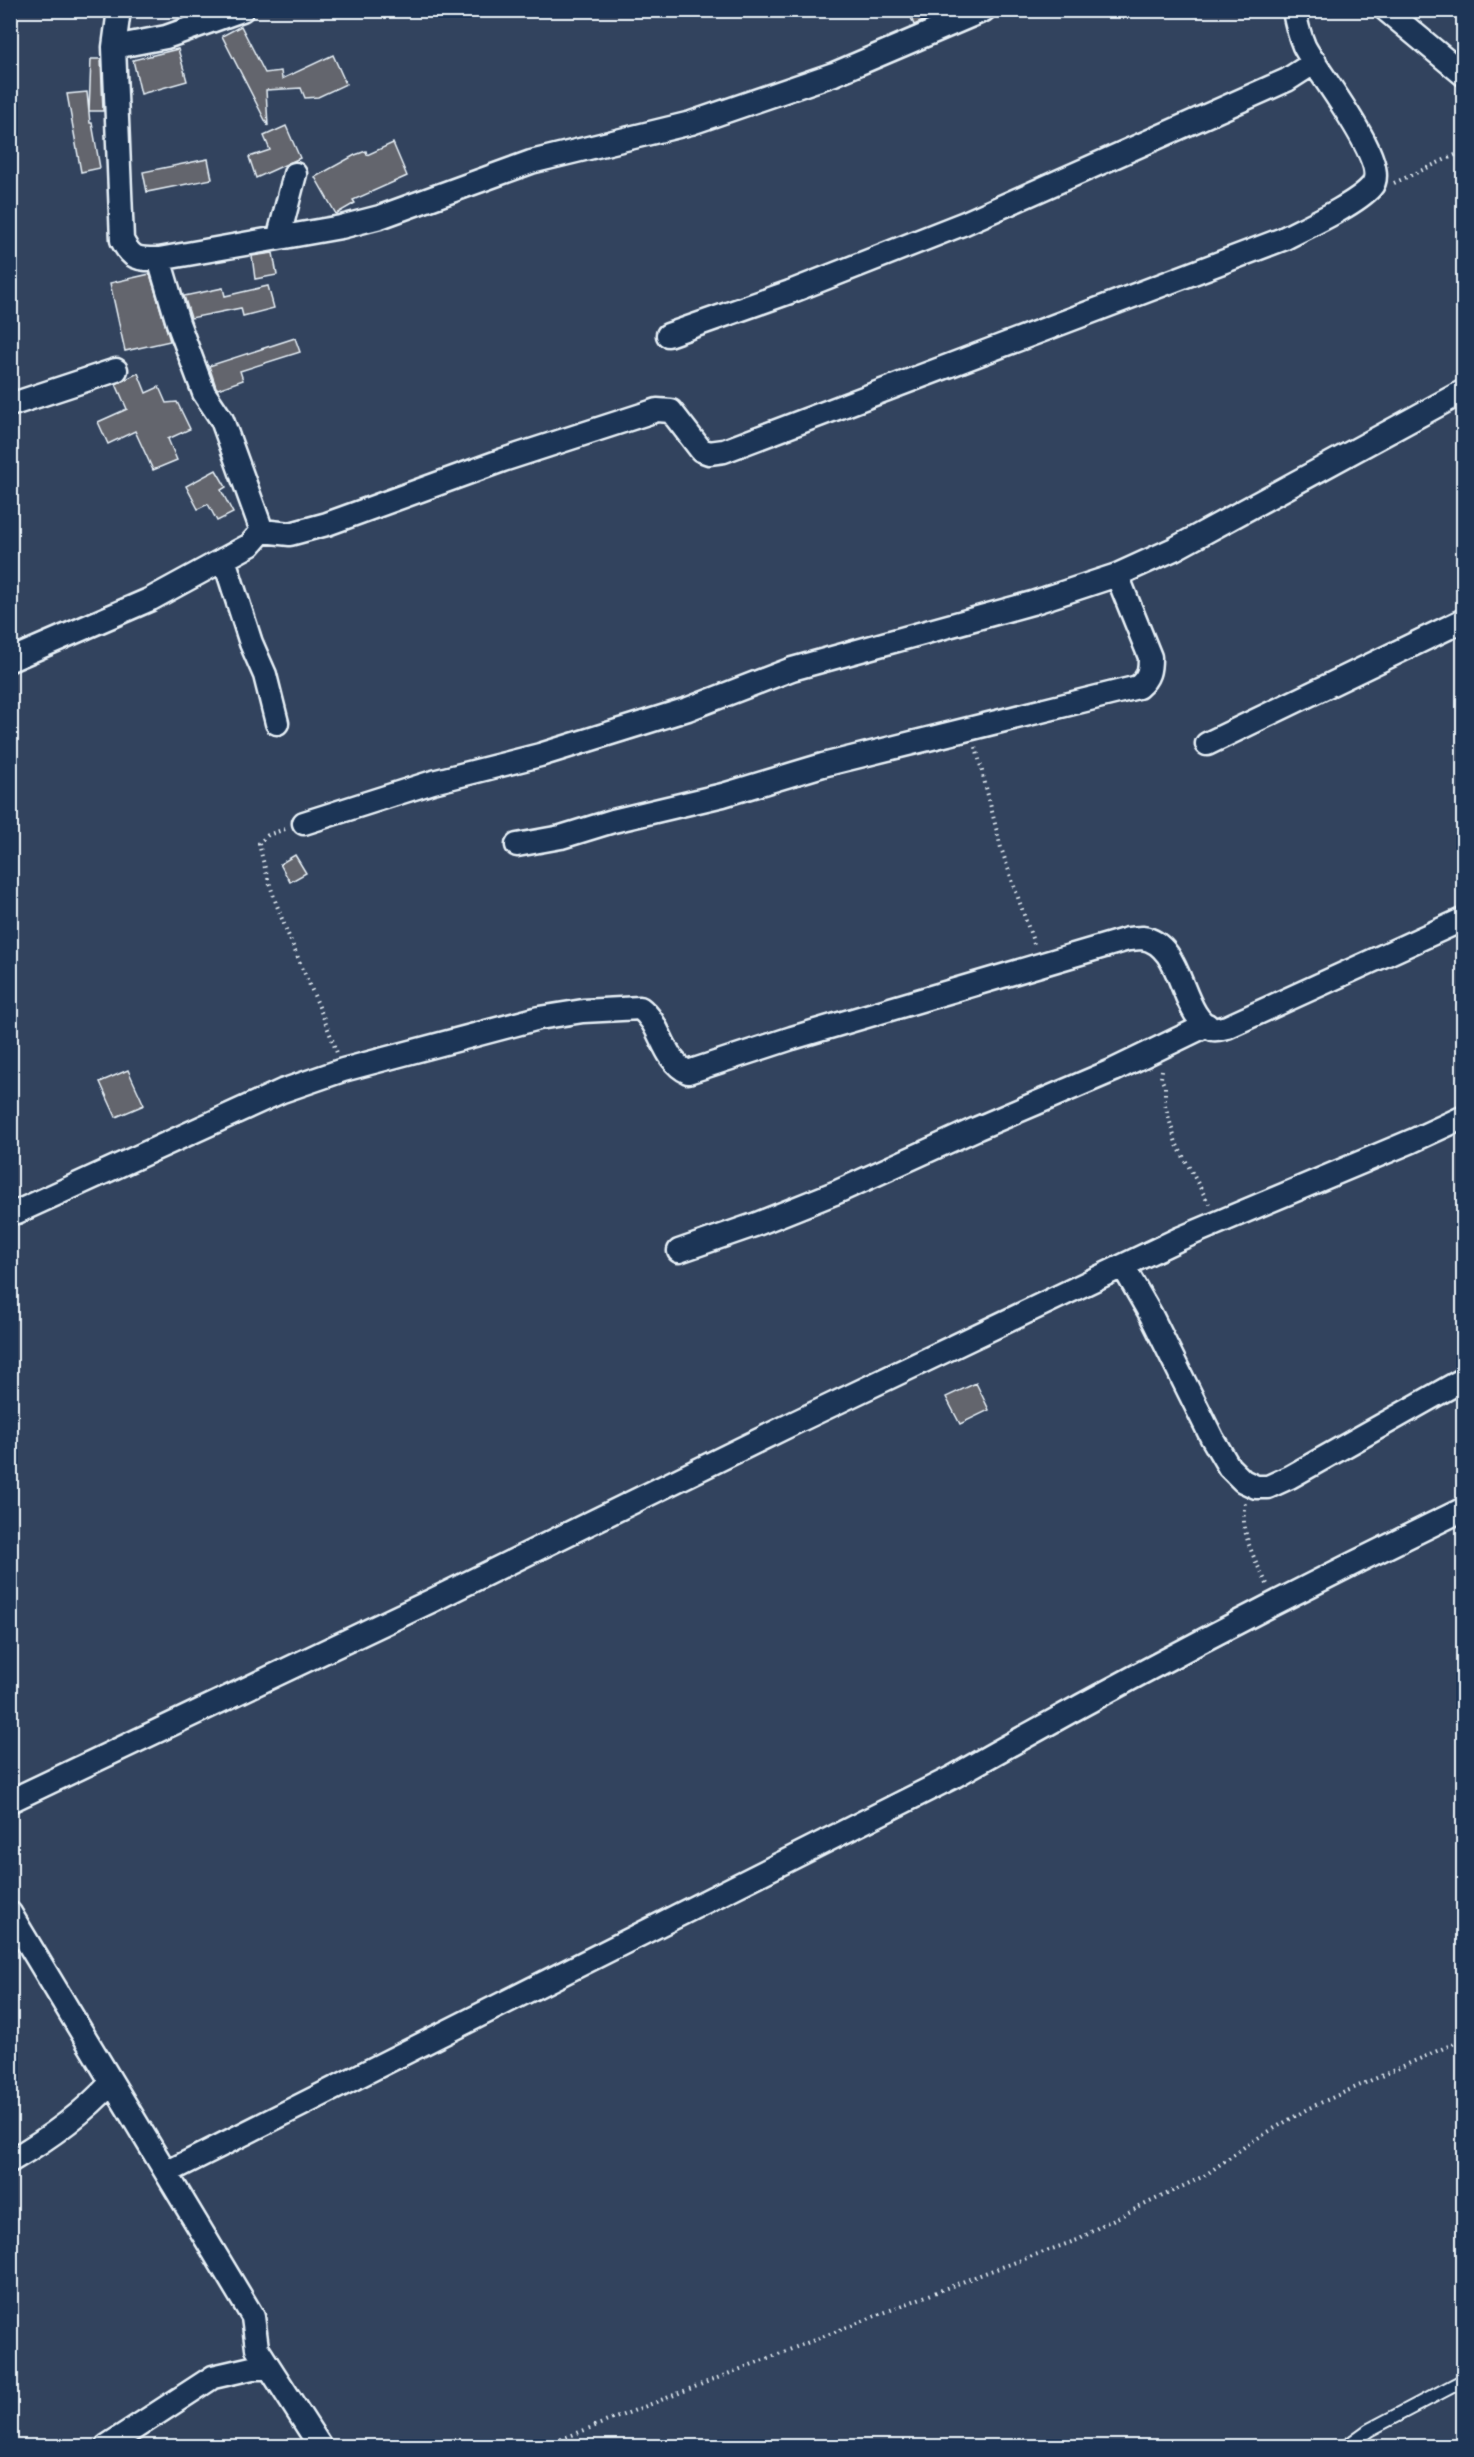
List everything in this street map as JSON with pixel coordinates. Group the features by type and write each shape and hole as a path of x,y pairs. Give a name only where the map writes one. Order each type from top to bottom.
{"street":[{"path":"119,10 114,47 122,240 131,254 138,259 159,259 279,236 341,227 380,217 531,162 691,123 834,74 957,16 984,10"},
{"path":"114,47 166,37 242,10"},
{"path":"262,531 290,534 318,526 503,460 657,410 671,411 700,450 709,453 724,451 1283,239 1361,196 1373,186 1376,176 1369,153 1339,99 1305,48 1297,28 1294,10"},
{"path":"1386,10 1464,75"},
{"path":"668,334 780,296 964,224 1287,80 1314,62"},
{"path":"279,236 295,174"},
{"path":"159,259 178,322 204,393 222,420 262,531"},
{"path":"10,405 116,370"},
{"path":"304,823 433,782 540,755 688,709 792,669 1032,603 1117,576 1174,549 1464,391"},
{"path":"10,660 151,599 250,545 262,531"},
{"path":"224,559 251,643 265,675 277,723"},
{"path":"517,845 561,837 612,821 723,795 823,765 1138,687 1146,681 1150,669 1150,657 1117,576"},
{"path":"1207,744 1464,620"},
{"path":"10,1213 282,1091 343,1070 539,1018 626,1007 640,1008 672,1059 679,1068 688,1072 792,1038 1038,965 1128,939 1142,938 1155,943 1166,954 1198,1016 1215,1030 1227,1027 1464,919"},
{"path":"679,1251 757,1224 837,1192 1166,1046 1207,1025"},
{"path":"10,1801 420,1606 1179,1239 1412,1142 1464,1117"},
{"path":"1123,1266 1151,1315 1212,1438 1229,1467 1243,1481 1256,1487 1269,1487 1290,1477 1464,1379"},
{"path":"168,2172 953,1777 1076,1707 1464,1509"},
{"path":"10,1913 111,2083 168,2172 253,2317 257,2348 320,2446"},
{"path":"10,2161 70,2122 92,2105 111,2083"},
{"path":"107,2446 213,2377 252,2368 269,2368"}],"lane":[{"path":"1347,2446 1369,2430 1464,2380"}],"path":[{"path":"1373,186 1386,186 1464,151"},
{"path":"972,727 1001,848 1035,942 1038,965"},
{"path":"304,823 268,835 260,843 265,871 276,904 343,1070"},
{"path":"1166,1046 1161,1078 1165,1087 1164,1105 1176,1143 1219,1224"},
{"path":"1250,1484 1242,1515 1243,1524 1261,1572 1277,1603"},
{"path":"544,2446 995,2269 1080,2239 1102,2225 1204,2176 1251,2142 1309,2108 1464,2039"}],"building":[{"path":"908,10 948,10 914,25"},
{"path":"241,26 265,73 281,71 282,79 333,55 346,84 318,97 305,98 301,88 266,90 268,126 222,36"},
{"path":"178,49 187,81 141,94 133,60"},
{"path":"91,59 101,59 103,111 89,111"},
{"path":"87,92 90,123 92,123 100,168 81,172 67,94"},
{"path":"286,126 300,158 256,178 249,157 270,150 264,136"},
{"path":"393,143 407,176 353,200 355,203 336,214 315,177 355,155 366,151 367,155"},
{"path":"208,159 212,179 147,192 143,172"},
{"path":"273,253 277,275 255,279 252,256"},
{"path":"150,274 170,341 125,351 110,283"},
{"path":"268,286 274,308 243,316 241,308 191,318 184,296 223,288 225,296"},
{"path":"295,338 300,352 240,371 243,380 218,389 216,387 209,366"},
{"path":"138,373 146,393 159,387 166,403 177,402 190,429 168,439 177,460 153,470 135,431 108,444 98,422 127,409 116,384"},
{"path":"216,470 226,487 221,490 233,513 217,521 208,504 198,509 186,486"},
{"path":"295,855 306,873 290,882 280,864"},
{"path":"128,1070 144,1105 116,1117 100,1082"},
{"path":"976,1383 989,1410 960,1424 946,1397"}]}
